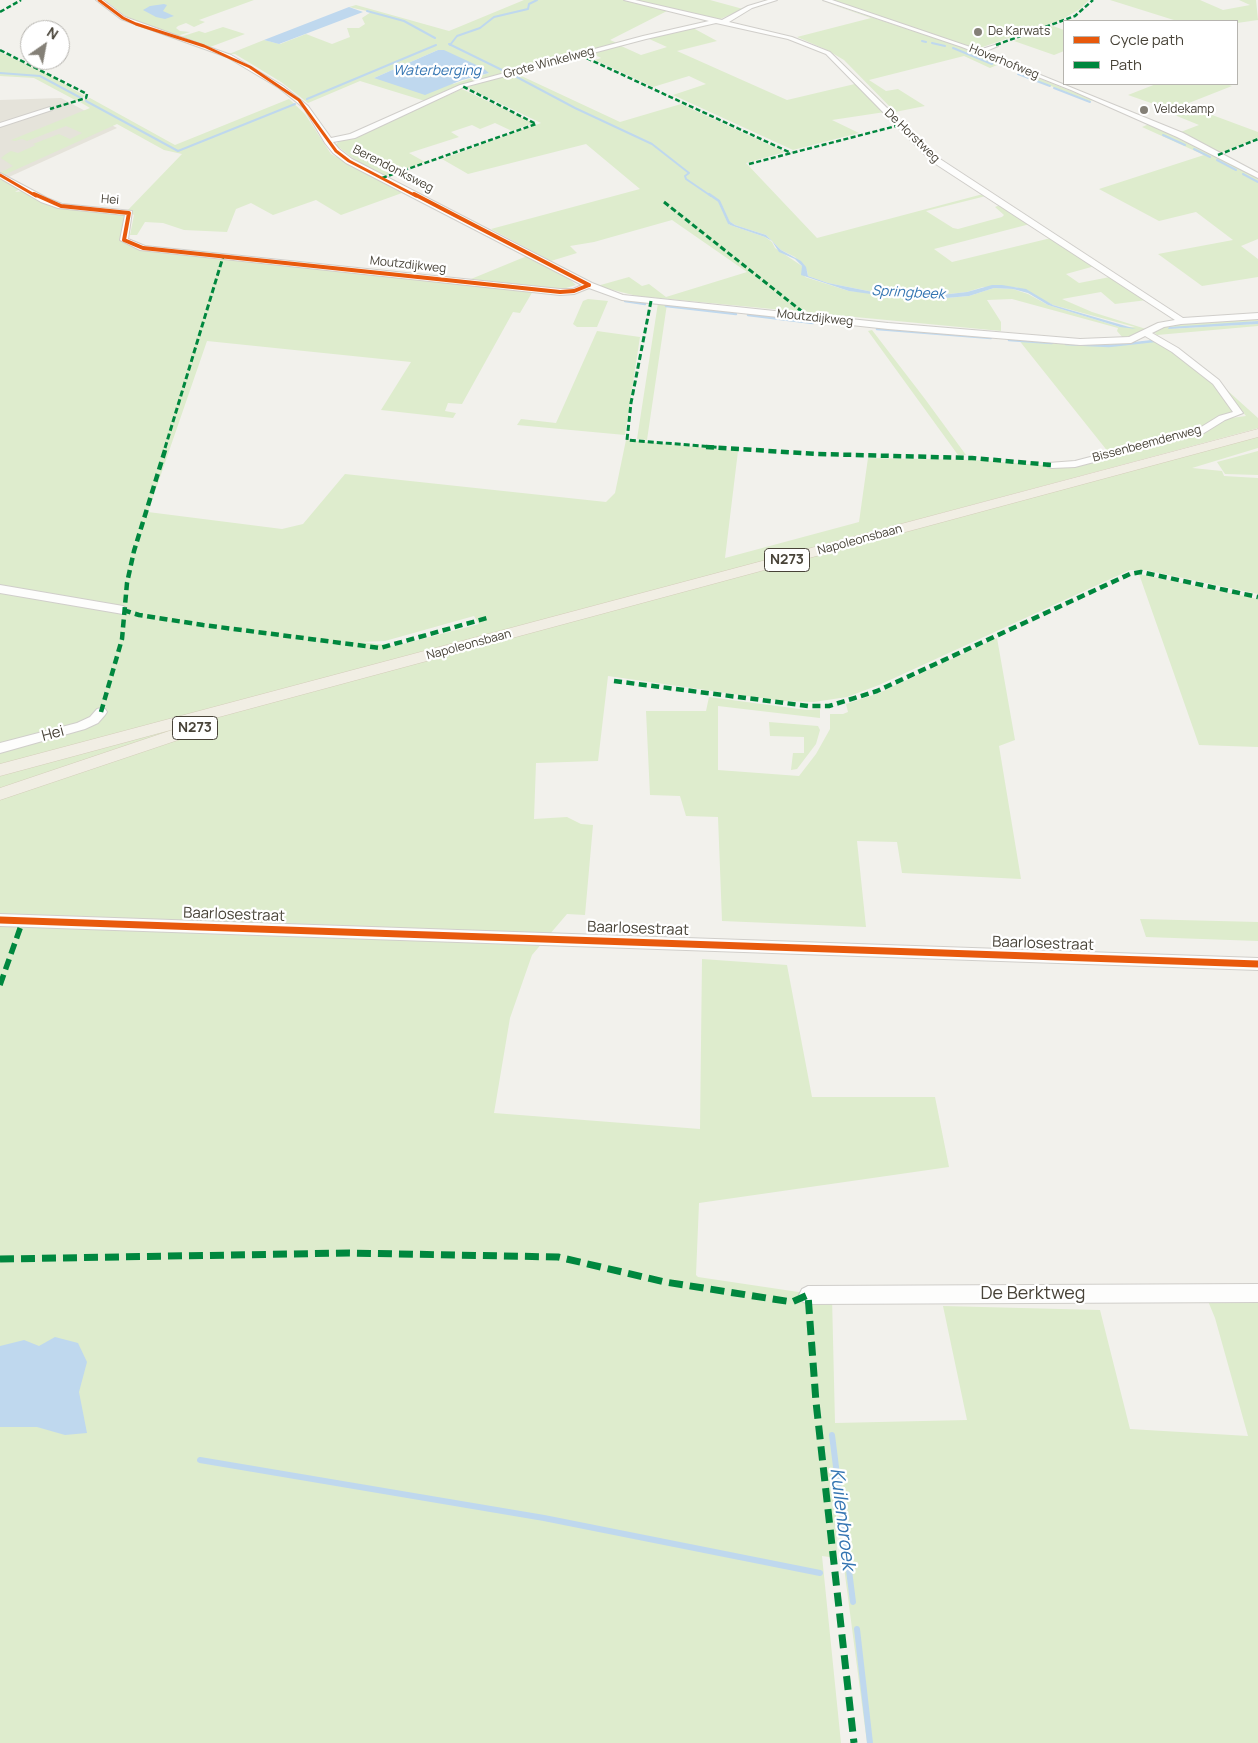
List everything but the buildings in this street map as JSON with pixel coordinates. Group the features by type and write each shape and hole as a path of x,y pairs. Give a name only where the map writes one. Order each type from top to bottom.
{"main road":[{"name":"Napoleonsbaan","path":"0,770 1258,433"},
{"name":"Napoleonsbaan","path":"0,794 316,686"}],"street":[{"name":"Berendonksweg","path":"100,0 123,18 136,24 204,46 250,67 299,100 336,151 349,161 589,285"},
{"name":"De Horstweg","path":"627,0 790,38 828,53 934,158 948,169 1166,309 1181,321"},
{"name":"Grote Winkelweg","path":"328,141 352,136 462,86 646,37 721,22 750,7 774,0"},
{"name":"Hoverhofweg","path":"826,0 978,52 1180,135 1258,176"},
{"path":"978,52 996,45"},
{"path":"0,125 50,109"},
{"name":"Hei","path":"0,175 44,200 61,206 129,213 124,240 132,245 143,248 223,257"},
{"name":"Moutzdijkweg","path":"223,257 560,292 574,291 589,285 622,297 898,326 1080,342 1131,340 1161,325 1181,321 1258,316"},
{"name":"Bissenbeemdenweg","path":"1052,465 1075,464 1202,431 1222,418 1238,414 1238,410 1216,382 1175,350 1146,333"},
{"path":"0,589 123,610"},
{"name":"Hei","path":"0,748 80,726 94,720 101,712"},
{"name":"Baarlosestraat","path":"0,920 1258,964"},
{"name":"De Berktweg","path":"808,1295 1258,1293"}],"shaded area":[{"path":"61,98 117,128 0,181 0,100"}],"green space":[{"path":"105,0 254,0 199,20 205,22 194,27 186,23 178,26 176,28 180,31 190,32 177,36 129,19"},
{"path":"524,0 623,0 667,11 610,40 617,43 464,84 425,101 360,81 308,103 281,82 235,54 229,54 264,40 280,44 306,34 332,44 350,37 347,28 359,28 365,24 362,18 371,12 349,7 356,5 449,31","holes":["438,50 489,73 453,84 374,78"]},
{"path":"633,0 710,0 743,9 718,20"},
{"path":"819,0 962,47 1002,63 990,68 964,56 869,80 886,91 898,89 925,106 895,112 844,60 827,50 797,37 871,18"},
{"path":"831,0 1089,0 1080,9 1061,20 977,49"},
{"path":"1110,0 1200,0 1223,10 1250,5 1239,0 1256,0 1258,20 1238,23 1238,20 1174,20"},
{"path":"1053,26 1063,30 1063,51 1054,55 1014,41"},
{"path":"223,27 245,34 210,47 180,37 199,31 205,33"},
{"path":"693,28 717,41 677,51 787,100 859,83 885,112 832,120 859,133 793,150 673,95 706,84 689,76 653,87 595,60 601,58 591,53 619,45 641,55 667,47 647,38"},
{"path":"0,52 20,61 20,70 38,70 85,96 77,101 34,78 0,76"},
{"path":"1023,72 1093,100 1089,101 1018,73"},
{"path":"515,73 620,122 681,104 785,152 746,163 817,238 983,194 986,196 926,211 953,228 958,229 1002,217 1004,215 995,207 1000,205 1030,224 934,249 952,262 1051,238 1095,266 1066,274 1079,283 1110,277 1147,300 1115,304 1101,292 1062,299 1092,312 1146,329 1123,338 1117,331 1118,328 1012,299 987,300 1001,322 1001,331 637,296 597,286 629,277 642,286 649,284 666,297 747,272 672,220 594,242 570,246 577,253 551,261 491,229 640,189 586,144 468,174 442,159 541,123 468,88 472,84","holes":["727,220 735,225 766,235 781,250 795,257 807,271 808,276 828,283 878,293 911,292 941,295 967,292 983,287 1016,287 1053,305 1135,327 1120,327 1048,305 1028,294 1013,289 994,288 969,296 946,298 917,294 904,295 849,291 805,277 802,266 775,248 772,242 765,237 730,225"]},
{"path":"1153,85 1232,86 1171,110 1128,95"},
{"path":"462,89 533,123 512,131 495,123 480,129 472,125 451,132 459,137 409,153 425,162 387,175 382,175 354,159 336,145 338,142 354,137"},
{"path":"90,98 175,145 289,99 305,114 331,154 402,193 341,215 316,200 273,215 251,203 236,209 227,232 184,230 163,223 145,222 137,235 130,235 134,215 127,211 182,154 164,150 117,124 4,175 0,173 13,166 1,158 11,151 18,153 36,145 33,144 59,134 70,139 82,133 66,126 27,141 22,139 11,140 90,108 80,102"},
{"path":"1185,108 1196,109 1258,132 1258,138 1219,153 1178,133 1199,125 1172,114"},
{"path":"1149,124 1258,178 1258,239 1241,246 1258,259 1258,277 1202,286 1158,254 1233,240 1196,212 1159,221 1099,189 1204,155 1142,127"},
{"path":"0,178 20,189 15,192 24,191 58,207 126,214 124,239 138,245 533,291 520,313 513,312 462,404 448,403 445,411 456,413 453,418 381,410 411,362 207,341 148,512 282,529 303,524 345,474 606,502 615,493 626,440 738,451 725,558 859,522 868,458 975,460 1064,467 1203,432 1224,419 1246,416 1218,382 1258,418 1258,428 1255,429 451,645 814,556 1258,436 1258,448 1192,468 1222,471 1224,476 1258,478 1258,594 1145,570 1130,570 879,685 847,697 814,702 782,701 608,676 598,761 536,763 534,819 567,817 581,824 593,825 585,915 567,914 532,955 510,1018 494,1113 700,1129 702,959 787,965 812,1097 935,1097 949,1167 699,1203 696,1275 698,1277 832,1297 835,1423 967,1420 943,1306 1100,1310 1130,1429 1248,1436 1215,1318 1208,1301 1258,1301 1258,1743 867,1743 836,1506 837,1558 822,1556 841,1743 0,1743","holes":["474,616 479,624 395,646 360,642 385,641"]},
{"path":"527,256 566,276 576,285 563,289 471,279"},
{"path":"588,299 608,301 597,327 577,327 573,324 583,301"},
{"path":"658,303 667,304 647,440 637,439"},
{"path":"1258,318 1258,321 1168,329 1258,324 1258,326 1157,335 1154,332 1169,325"},
{"path":"872,330 966,455 958,455 868,331"},
{"path":"597,331 640,337 625,435 517,425 521,419 556,423"},
{"path":"1018,339 1121,345 1153,340 1166,346 1214,383 1235,412 1200,430 1109,453"},
{"path":"1258,451 1258,475 1225,474 1217,462"},
{"path":"1139,574 1258,599 1258,747 1199,745"},
{"path":"997,638 1015,740 999,746 1021,879 902,873 897,842 857,841 866,927 722,921 718,817 686,816 680,796 650,795 646,711 706,711 709,697 807,710 820,709 820,718 718,706 718,770 799,776 816,754 830,729 830,714 848,712 846,704 879,693"},
{"path":"769,722 818,726 820,730 816,744 797,769 791,770 793,753 804,753 804,737 770,736"},
{"path":"1140,919 1258,922 1258,941 1146,937"}],"water":[{"path":"167,5 163,11 174,16 165,19 156,17 143,10 150,6"},
{"path":"349,7 363,12 279,44 264,40"},
{"name":"Waterberging","path":"438,50 444,50 483,68 489,73 462,80 425,95 374,78"},
{"path":"726,219 735,225 766,235 772,241 730,225"},
{"path":"772,241 781,250 801,261 806,267 808,276 828,283 878,293 911,292 941,295 967,292 992,285 1002,285 1026,289 1053,305 1136,329 1120,327 1048,305 1028,293 1013,289 994,288 969,296 946,298 917,294 878,295 849,291 801,275 802,266 795,259 779,252"},
{"path":"1258,321 1258,324 1168,329 1169,327"},
{"path":"55,1337 78,1343 87,1362 79,1392 87,1433 65,1435 37,1427 0,1427 0,1346 24,1340 39,1346"}],"waterway":[{"name":"Springbeek","path":"450,45 457,36 480,28 494,17 528,9 529,4 537,0"},
{"path":"367,11 404,21 435,38"},
{"path":"922,41 926,42"},
{"path":"932,43 945,46"},
{"path":"307,99 436,45"},
{"name":"Springbeek","path":"450,45 506,72"},
{"path":"953,48 992,64"},
{"path":"0,73 40,76 81,98"},
{"path":"1018,74 1050,86"},
{"name":"Springbeek","path":"513,75 575,108 652,144 689,173 685,176 686,179 711,196"},
{"path":"1054,88 1090,102"},
{"path":"86,101 178,151 295,104"},
{"path":"1163,135 1185,145"},
{"path":"1194,149 1210,157"},
{"path":"1217,160 1236,170"},
{"path":"1243,174 1258,182"},
{"name":"Springbeek","path":"709,194 719,201 729,223"},
{"path":"625,301 645,304"},
{"path":"666,306 736,314"},
{"path":"748,315 813,323"},
{"path":"877,329 991,338"},
{"path":"1009,340 1052,343"},
{"path":"1066,344 1109,346 1154,341"},
{"name":"Kuilenbroek","path":"832,1435 853,1602"},
{"path":"200,1460 544,1518 820,1573"},
{"name":"Kuilenbroek","path":"857,1629 870,1743"}],"marked path":[{"path":"0,12 21,0"},
{"path":"1064,20 1075,16 1093,0"},
{"path":"996,45 1063,20"},
{"path":"0,50 87,94 86,98 50,109"},
{"path":"580,55 791,153"},
{"path":"382,178 536,124 462,86"},
{"path":"749,164 900,125"},
{"path":"1218,155 1258,139"},
{"path":"664,202 809,317"},
{"path":"101,712 122,639 127,583 134,551 223,257"},
{"path":"651,301 631,403 627,440 631,442 818,454 972,458 1052,465"},
{"path":"614,681 808,706 829,706 877,691 1130,574 1141,572 1258,597"},
{"path":"123,610 139,615 203,625 380,648 487,618"},
{"path":"0,985 23,920"},
{"path":"0,1259 349,1253 558,1257 665,1282 792,1302 808,1295 816,1402 854,1743"}],"cycle path":[{"path":"99,0 123,18 136,24 204,46 250,67 299,100 336,151 349,161 589,285"},
{"path":"0,175 44,200 61,206 129,213 124,240 143,248 560,292 574,291 589,285"},
{"path":"0,920 1258,964"}],"place":[{"name":"De Karwats","path":"978,32"},
{"name":"Veldekamp","path":"1144,110"}]}
